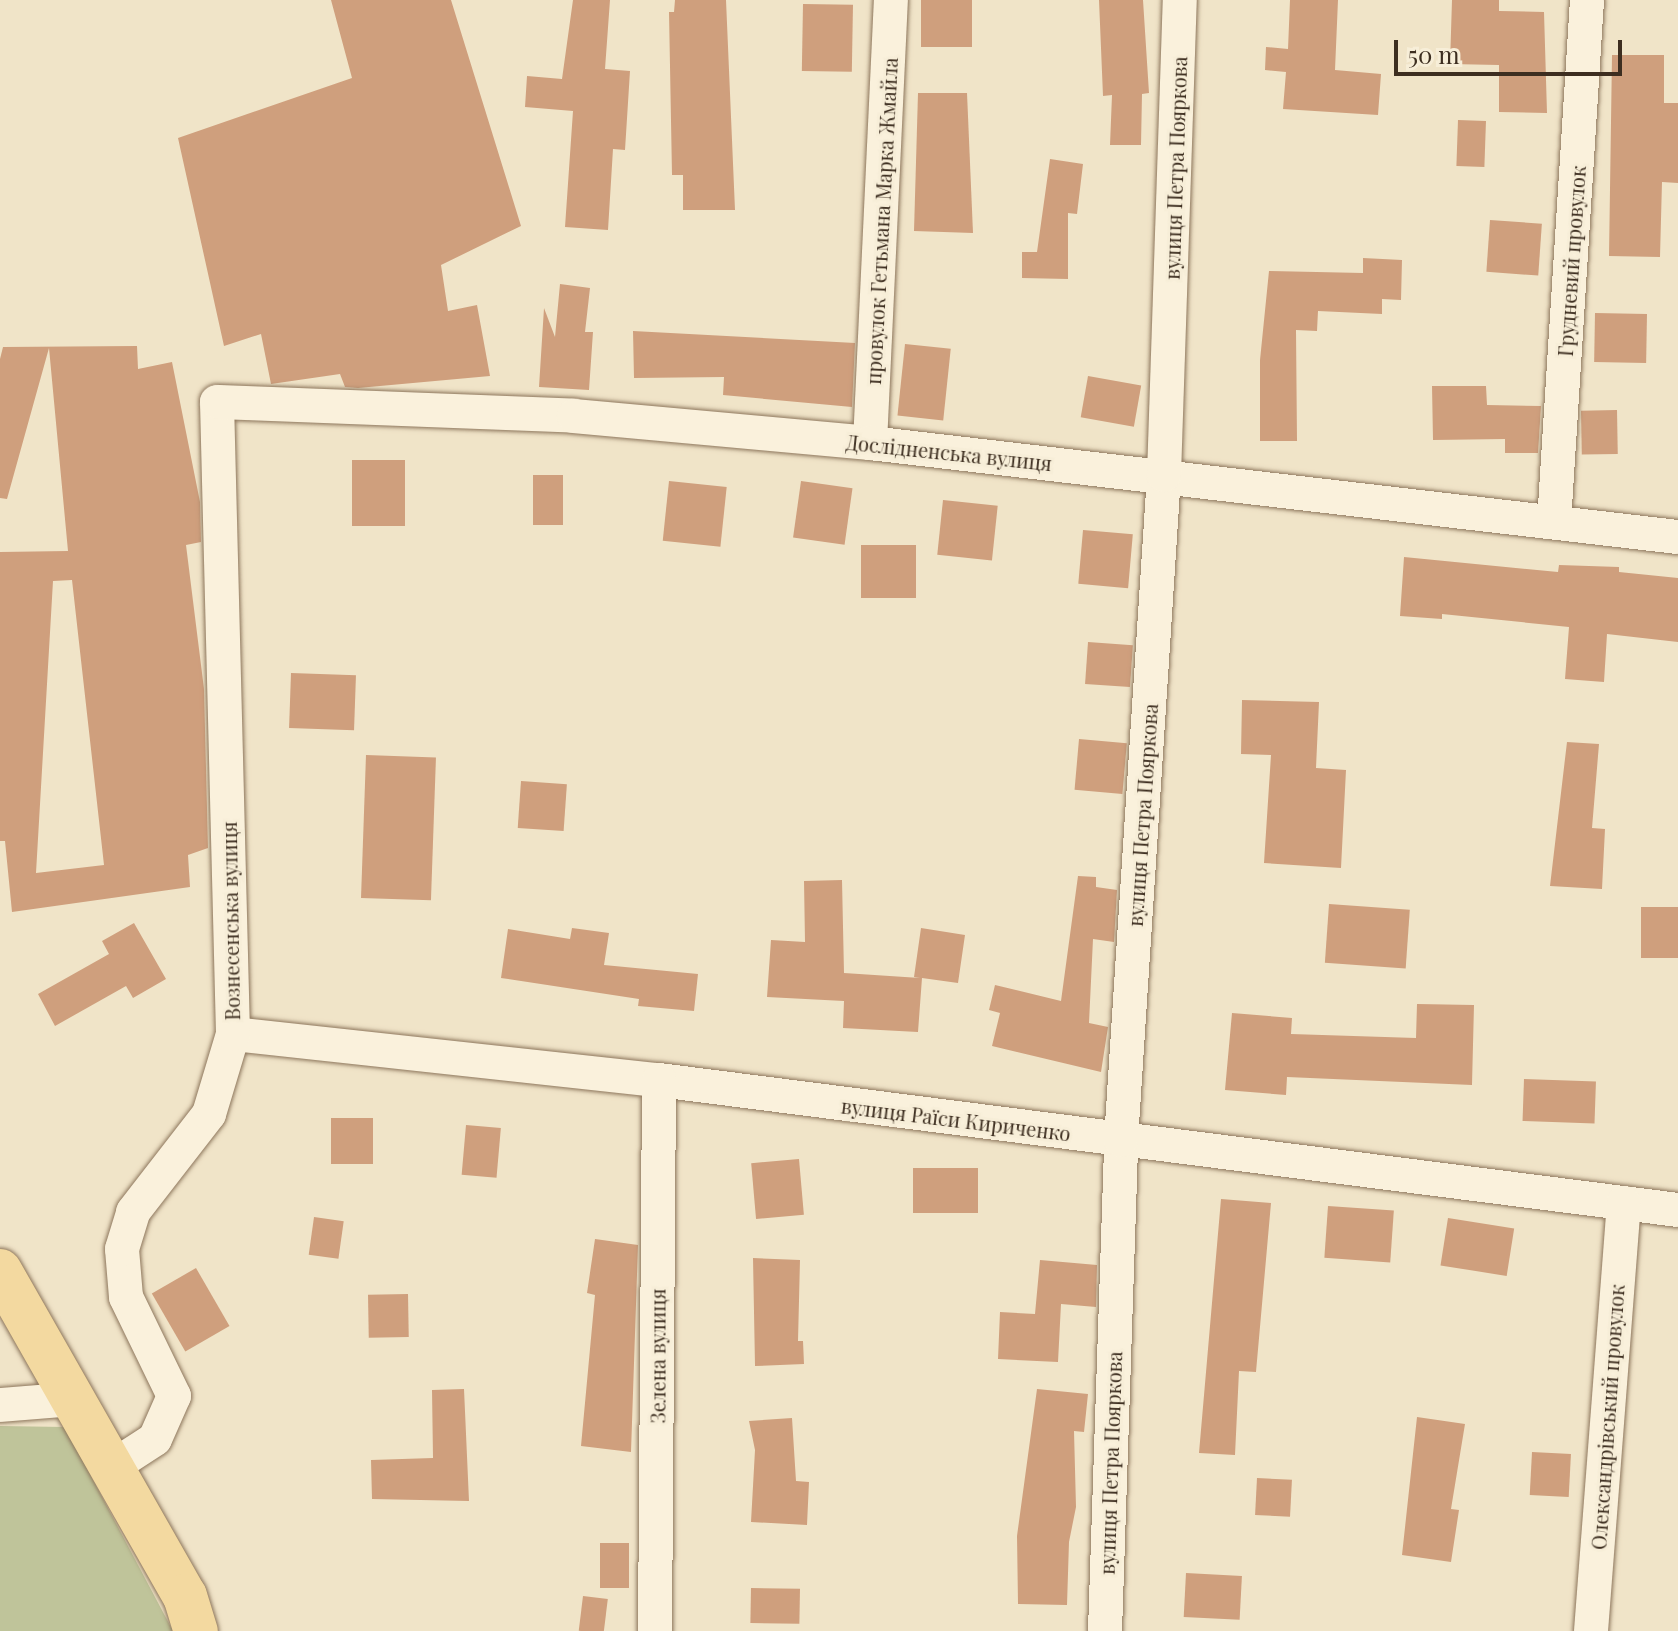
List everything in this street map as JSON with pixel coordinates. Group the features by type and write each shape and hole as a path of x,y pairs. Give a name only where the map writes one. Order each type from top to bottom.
{"main road":[{"path":"0,1271 185,1596 196,1631"}],"street":[{"name":"провулок Гетьмана Марка Жмайла","path":"870,443 891,0"},
{"name":"вулиця Петра Пояркова","path":"1105,1631 1121,1140 1164,475 1180,0"},
{"name":"Грудневий провулок","path":"1554,522 1587,0"},
{"name":"Дослідненська вулиця","path":"217,402 574,416 870,443 1678,537"},
{"name":"Вознесенська вулиця","path":"112,1467 155,1439 174,1396 126,1297 122,1249 133,1212 209,1114 233,1034 217,402"},
{"name":"вулиця Раїси Кириченко","path":"233,1034 659,1080 1678,1210"},
{"name":"Зелена вулиця","path":"655,1631 659,1080"},
{"name":"Олександрівський провулок","path":"1591,1631 1624,1203"},
{"path":"0,1405 75,1399"}],"green space":[{"path":"0,1426 65,1427 173,1631 0,1631"}],"building":[{"path":"331,0 451,0 521,226 441,265 448,311 477,305 490,376 358,388 345,387 340,374 271,384 261,334 224,346 178,138 352,78"},
{"path":"573,0 610,0 605,69 630,71 625,150 613,149 608,230 565,227 573,111 525,107 527,76 562,79"},
{"path":"675,0 726,0 735,210 683,210 683,175 672,175 669,12 674,12"},
{"path":"921,0 972,0 972,47 921,47"},
{"path":"1099,0 1143,0 1149,93 1142,94 1141,145 1110,145 1112,95 1103,96"},
{"path":"1290,0 1338,0 1335,70 1381,74 1378,115 1283,109 1286,72 1265,70 1266,47 1288,49"},
{"path":"1452,0 1499,0 1499,11 1544,12 1547,113 1499,112 1499,65 1450,64"},
{"path":"803,4 853,5 852,72 802,71"},
{"path":"1612,55 1664,55 1664,103 1678,103 1678,183 1662,182 1660,257 1609,256"},
{"path":"918,93 967,93 973,233 914,231"},
{"path":"1458,120 1486,121 1484,167 1456,166"},
{"path":"1050,159 1083,164 1077,214 1068,213 1068,279 1022,278 1022,252 1037,252"},
{"path":"1490,220 1542,224 1538,276 1486,272"},
{"path":"1363,258 1402,260 1401,300 1382,299 1382,314 1318,311 1317,331 1296,330 1297,441 1260,441 1260,360 1269,271 1363,273"},
{"path":"560,284 590,288 585,332 593,332 589,390 539,387 544,308 555,337"},
{"path":"1595,313 1647,314 1646,363 1594,362"},
{"path":"633,331 855,343 852,407 723,395 724,377 634,378"},
{"path":"905,344 951,349 943,420 897,416"},
{"path":"137,346 138,369 172,362 200,502 201,542 186,545 204,689 208,848 188,855 190,887 12,912 5,841 0,841 0,552 68,551 49,348 7,499 0,498 0,359 3,347","holes":["72,580 104,865 36,873 53,581"]},
{"path":"1088,376 1141,385 1134,427 1081,417"},
{"path":"1432,386 1486,386 1487,405 1541,406 1538,453 1505,453 1505,439 1433,440"},
{"path":"1617,410 1618,454 1582,455 1581,411"},
{"path":"352,460 405,460 405,526 352,526"},
{"path":"533,475 563,475 563,525 533,525"},
{"path":"669,481 727,487 720,547 663,541"},
{"path":"801,481 852,488 845,545 793,537"},
{"path":"943,500 998,506 992,560 937,555"},
{"path":"1083,530 1133,534 1128,588 1078,584"},
{"path":"861,545 916,545 916,598 861,598"},
{"path":"1404,557 1558,572 1559,565 1619,567 1619,572 1678,578 1678,642 1607,634 1604,682 1565,679 1569,627 1442,614 1442,619 1400,616"},
{"path":"1088,642 1133,645 1130,687 1085,684"},
{"path":"291,673 356,675 354,730 289,728"},
{"path":"1242,700 1319,702 1316,768 1346,770 1341,868 1264,863 1271,755 1241,754"},
{"path":"1079,739 1127,743 1122,794 1075,790"},
{"path":"1567,742 1599,744 1592,828 1605,829 1602,889 1550,886"},
{"path":"366,755 436,757 431,900 361,898"},
{"path":"521,781 567,784 564,831 518,828"},
{"path":"1078,876 1096,877 1096,887 1117,890 1114,942 1093,939 1089,1023 1108,1027 1101,1072 992,1046 1000,1013 989,1010 995,985 1061,1001"},
{"path":"842,880 844,973 920,978 914,977 921,928 965,935 958,983 922,978 918,1032 843,1028 844,1001 767,997 771,940 805,942 804,881"},
{"path":"1329,904 1410,910 1406,969 1325,963"},
{"path":"1641,907 1678,907 1678,958 1641,958"},
{"path":"134,923 166,979 133,998 126,986 55,1026 38,994 109,954 102,941"},
{"path":"572,928 609,933 604,965 698,974 694,1011 638,1006 639,999 501,978 508,929 570,939"},
{"path":"1417,1004 1474,1005 1472,1085 1287,1077 1286,1095 1225,1090 1232,1013 1292,1018 1291,1034 1416,1038"},
{"path":"1524,1079 1596,1082 1594,1123 1523,1121"},
{"path":"331,1118 373,1118 373,1164 331,1164"},
{"path":"466,1125 501,1128 497,1178 462,1175"},
{"path":"799,1159 804,1215 756,1219 751,1163"},
{"path":"913,1168 978,1168 978,1213 913,1213"},
{"path":"1221,1199 1271,1203 1256,1372 1239,1371 1235,1455 1199,1453"},
{"path":"1328,1206 1394,1211 1390,1262 1324,1258"},
{"path":"314,1217 344,1221 338,1259 309,1255"},
{"path":"1448,1218 1514,1228 1507,1276 1440,1265"},
{"path":"595,1239 638,1245 631,1452 581,1446 595,1295 587,1293"},
{"path":"753,1258 800,1260 798,1341 803,1341 804,1364 755,1366"},
{"path":"1040,1260 1097,1265 1096,1307 1061,1304 1058,1362 998,1359 1000,1312 1035,1314"},
{"path":"196,1268 230,1326 185,1352 152,1294"},
{"path":"408,1294 409,1337 369,1338 368,1295"},
{"path":"464,1389 469,1501 372,1499 371,1460 433,1458 432,1390"},
{"path":"1037,1389 1088,1394 1084,1432 1074,1431 1076,1507 1069,1542 1067,1605 1018,1604 1017,1536"},
{"path":"1417,1417 1465,1424 1451,1509 1459,1510 1451,1562 1402,1555"},
{"path":"792,1418 796,1481 809,1482 807,1525 751,1522 755,1450 749,1421"},
{"path":"1532,1452 1571,1454 1569,1497 1530,1495"},
{"path":"1257,1478 1292,1480 1290,1517 1255,1515"},
{"path":"600,1543 629,1543 629,1588 600,1588"},
{"path":"1186,1573 1242,1576 1240,1620 1184,1617"},
{"path":"751,1588 800,1589 799,1624 750,1623"},
{"path":"583,1596 608,1599 604,1631 579,1631"}]}
